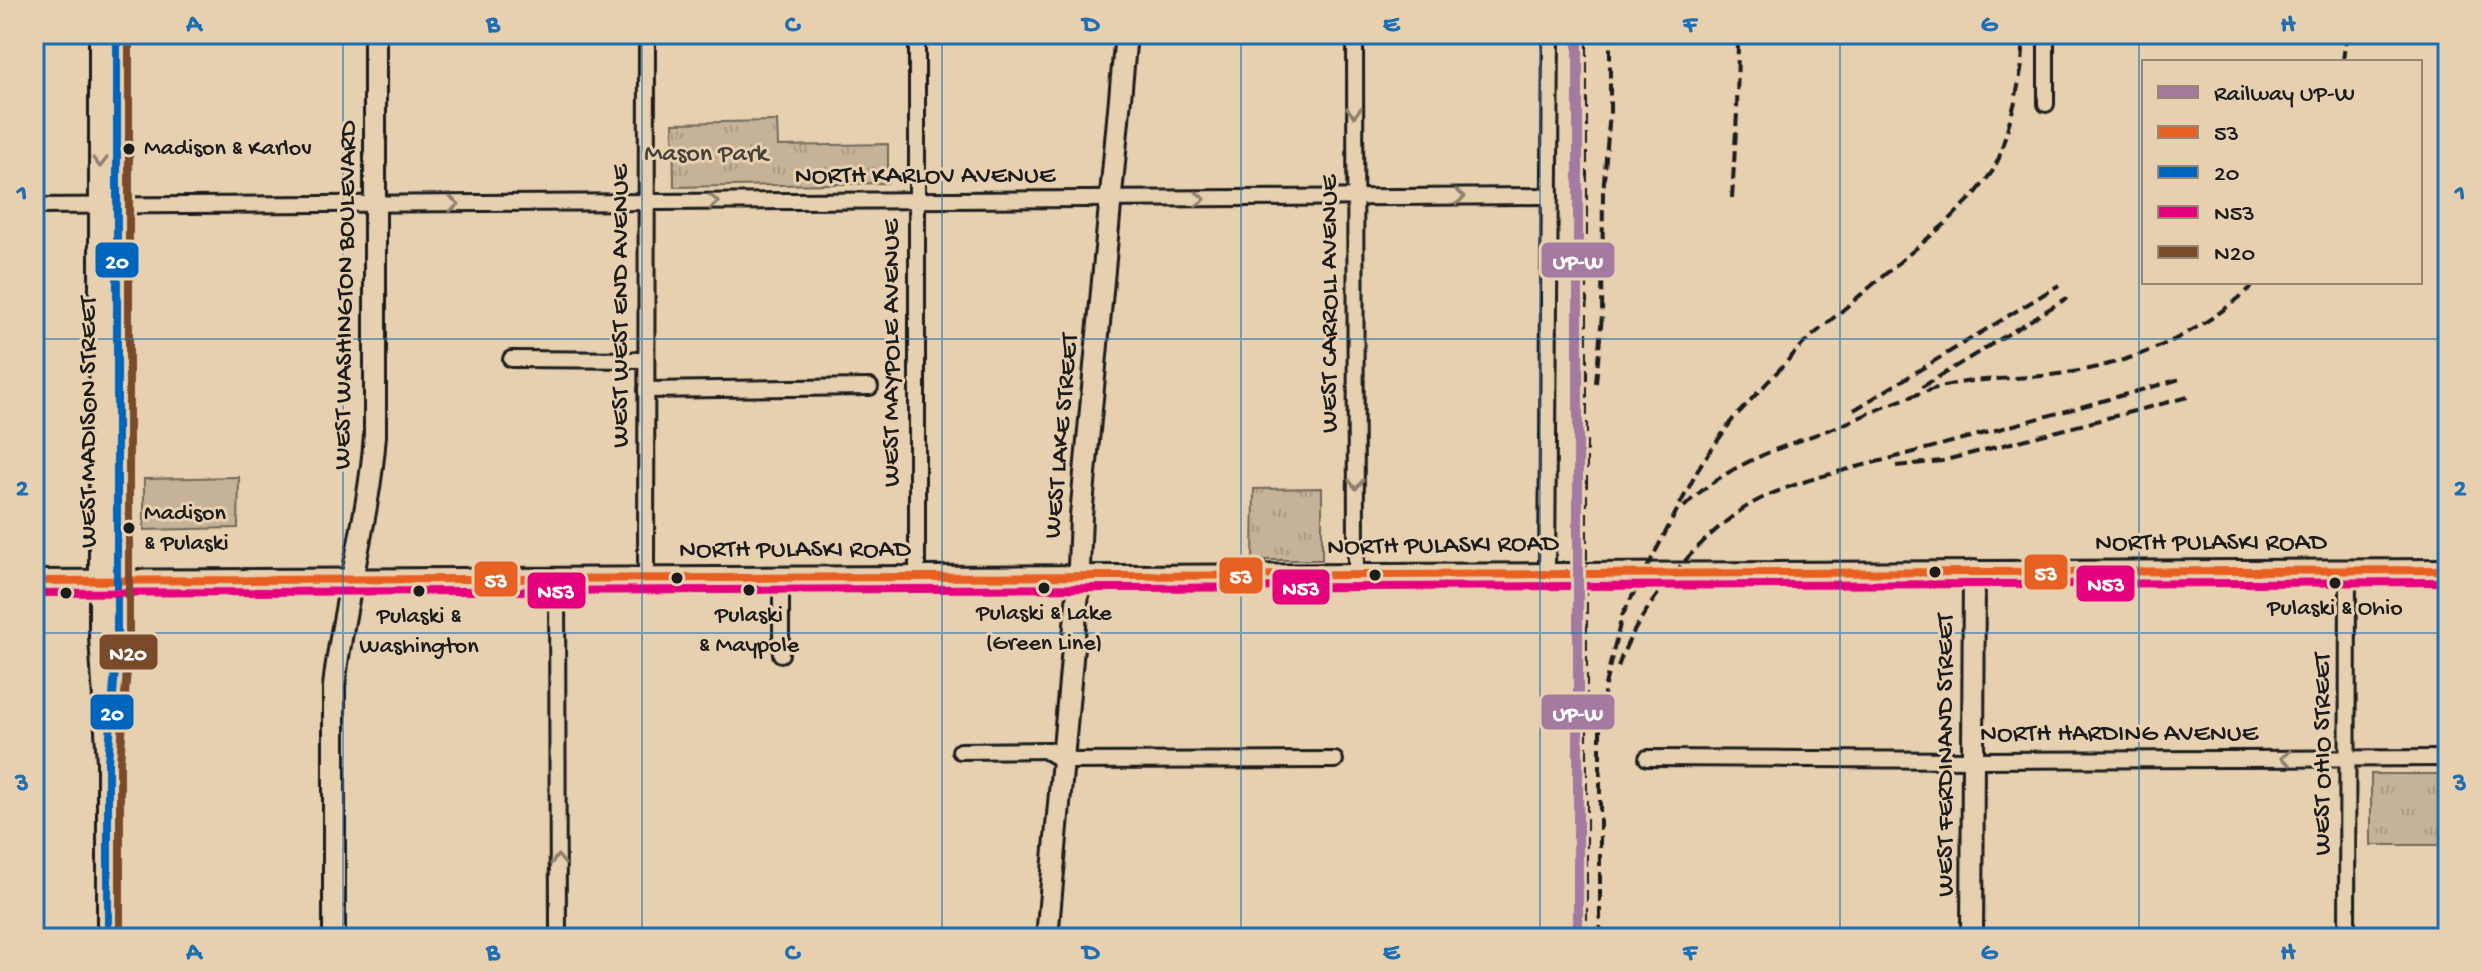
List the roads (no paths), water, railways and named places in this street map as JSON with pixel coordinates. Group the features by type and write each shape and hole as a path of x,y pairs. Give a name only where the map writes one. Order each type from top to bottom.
{"main road":[{"name":"WEST MADISON STREET","path":"100,34 108,205 108,580 115,672 108,762 108,938"},
{"name":"WEST MADISON STREET","path":"108,205 117,34"},
{"name":"WEST WASHINGTON BOULEVARD","path":"334,938 334,687 369,496 375,435 375,34"},
{"name":"WEST LAKE STREET","path":"1111,200 1115,34"},
{"name":"WEST LAKE STREET","path":"1047,938 1073,651 1081,516 1126,34"},
{"name":"WEST LAKE STREET","path":"1111,200 1137,34"},
{"name":"NORTH PULASKI ROAD","path":"34,581 2448,570"},
{"name":"WEST FERDINAND STREET","path":"1972,938 1974,571"}],"street":[{"name":"WEST WEST END AVENUE","path":"646,577 647,34"},
{"name":"WEST MAYPOLE AVENUE","path":"917,34 917,576"},
{"name":"WEST CARROLL AVENUE","path":"1355,34 1356,574"},
{"path":"1547,572 1551,34"},
{"path":"2046,34 2046,104"},
{"name":"NORTH KARLOV AVENUE","path":"34,206 1550,196"},
{"path":"511,359 646,360"},
{"path":"646,390 870,387"},
{"name":"WEST OHIO STREET","path":"2347,938 2348,570"},
{"path":"781,577 781,654"},
{"path":"557,578 558,938"},
{"path":"960,751 1064,756 1335,760"},
{"name":"NORTH HARDING AVENUE","path":"1647,758 2448,758"}],"railway":[{"path":"1586,34 1586,938"},
{"path":"1596,383 1602,315 1603,193 1610,112 1610,34"},
{"path":"1600,938 1600,728 1605,685 1622,616 1701,464 1733,419 1806,341 1946,223 1992,172 2015,102 2024,34"},
{"path":"2343,60 2346,34"},
{"path":"1732,198 1738,40"},
{"path":"1684,507 1719,478 1759,457 1915,395 1959,383 2079,371 2107,365 2161,346 2211,318 2255,284"},
{"path":"1854,410 2059,285"},
{"path":"1922,387 2067,298"},
{"path":"1618,667 1639,622 1691,554 1731,517 1768,495 1827,475 2184,378"},
{"path":"1896,466 1942,461 2192,396"}],"rail line":[{"name":"UP-W","path":"1578,34 1578,938"}],"place":[{"name":"Madison & Karlov","path":"129,149"},
{"name":"Madison & Pulaski","path":"129,528"},
{"name":"Pulaski & Ohio","path":"2335,583"},
{"name":"Pulaski & Lake (Green Line)","path":"1044,588"},
{"name":"Pulaski & Maypole","path":"749,590"},
{"name":"Pulaski & Washington","path":"419,591"}],"park label":[{"name":"Mason Park","path":"706,155"}]}
